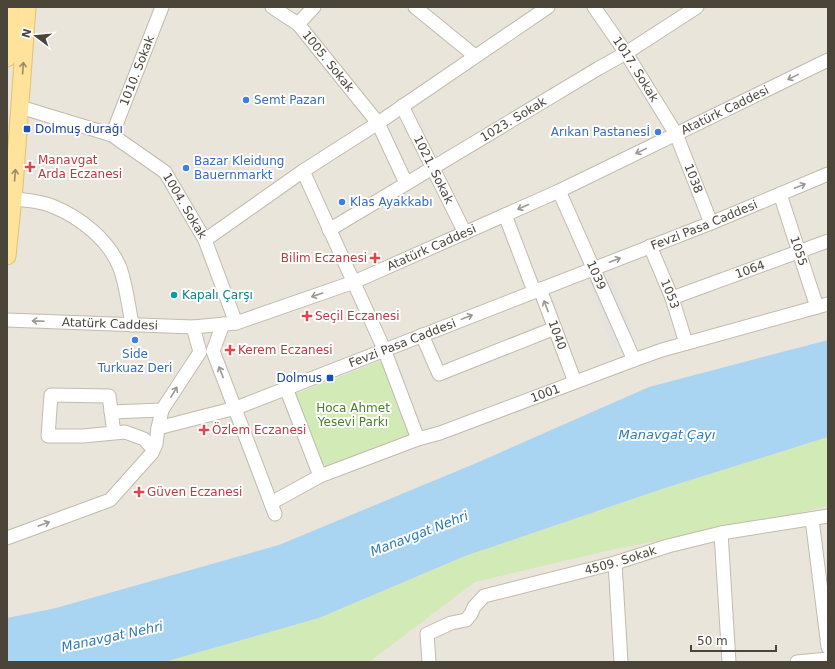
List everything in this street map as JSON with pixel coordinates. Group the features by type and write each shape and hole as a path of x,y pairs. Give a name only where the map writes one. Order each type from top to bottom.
{"main road":[{"path":"7,58 10,7"},
{"path":"7,256 13,199 27,7"}],"street":[{"name":"1010. Sokak","path":"112,135 162,7"},
{"name":"1005. Sokak","path":"272,7 298,24 378,123 406,183"},
{"path":"298,24 314,7"},
{"path":"415,7 475,56"},
{"path":"205,240 303,171 378,123 548,7"},
{"name":"1017. Sokak","path":"594,7 626,53 676,134"},
{"name":"1023. Sokak","path":"329,230 626,53 697,7"},
{"name":"Atatürk Caddesi","path":"7,320 193,327 236,323 354,282 465,233 559,191 828,60"},
{"name":"1021. Sokak","path":"402,106 465,233"},
{"name":"1004. Sokak","path":"20,107 112,135 164,172 205,240 236,323"},
{"name":"1038","path":"676,134 711,223"},
{"path":"303,171 384,349 418,439"},
{"name":"Fevzi Pasa Caddesi","path":"158,428 236,408 384,349 711,223 828,174"},
{"name":"1039","path":"559,191 634,360"},
{"name":"1055","path":"780,194 799,252 822,306"},
{"path":"13,199 35,201 51,205 76,218 108,245 120,268 132,325"},
{"name":"1040","path":"505,215 555,328 575,382"},
{"name":"1064","path":"672,298 828,241"},
{"name":"1053","path":"650,246 672,298 686,344"},
{"name":"1001","path":"236,408 273,508 320,476 418,439 440,433 662,350 822,306"},
{"path":"223,324 213,351 236,408"},
{"path":"7,538 110,500 152,453 156,444 162,410 200,352 193,327"},
{"path":"422,335 439,374 555,328"},
{"path":"286,388 320,476"},
{"path":"114,433 109,396 51,395 48,436 83,436 125,432 144,439 153,449"},
{"path":"111,412 162,410"},
{"name":"4509. Sokak","path":"429,662 427,634 451,623 466,620 477,603 484,596 615,563 668,546 721,533 828,516"},
{"path":"812,519 826,608 828,648"},
{"path":"721,533 729,662"},
{"path":"615,563 621,662"},
{"path":"797,662 828,659"}],"shaded area":[{"path":"7,7 828,7 828,662 7,662"},
{"path":"611,275 636,342 614,351 589,284"}],"green space":[{"name":"Hoca Ahmet Yesevi Parkı","path":"383,360 411,436 324,470 295,394"},
{"path":"828,437 828,506 778,518 610,550 475,582 369,662 164,662 319,618 465,556 665,488"}],"water":[{"name":"Manavgat Çayı","path":"828,340 828,437 665,488 465,556 319,618 164,662 7,662 7,618 56,608 279,545 474,464 649,387"}],"place":[{"name":"Semt Pazarı","path":"246,100"},
{"name":"Dolmuş durağı","path":"27,129"},
{"name":"Arıkan Pastanesİ","path":"658,132"},
{"name":"Manavgat Arda Eczanesi","path":"30,167"},
{"name":"Bazar Kleidung Bauernmarkt","path":"186,168"},
{"name":"Klas Ayakkabı","path":"342,202"},
{"name":"Bilim Eczanesi","path":"375,258"},
{"name":"Kapalı Çarşı","path":"174,295"},
{"name":"Seçil Eczanesi","path":"307,316"},
{"name":"Side Turkuaz Deri","path":"135,340"},
{"name":"Kerem Eczanesi","path":"230,350"},
{"name":"Dolmus","path":"330,378"},
{"name":"Özlem Eczanesi","path":"204,430"},
{"name":"Güven Eczanesi","path":"139,492"}],"water label":[{"name":"Manavgat Nehri","path":"419,533"},
{"name":"Manavgat Nehri","path":"112,636"}]}
